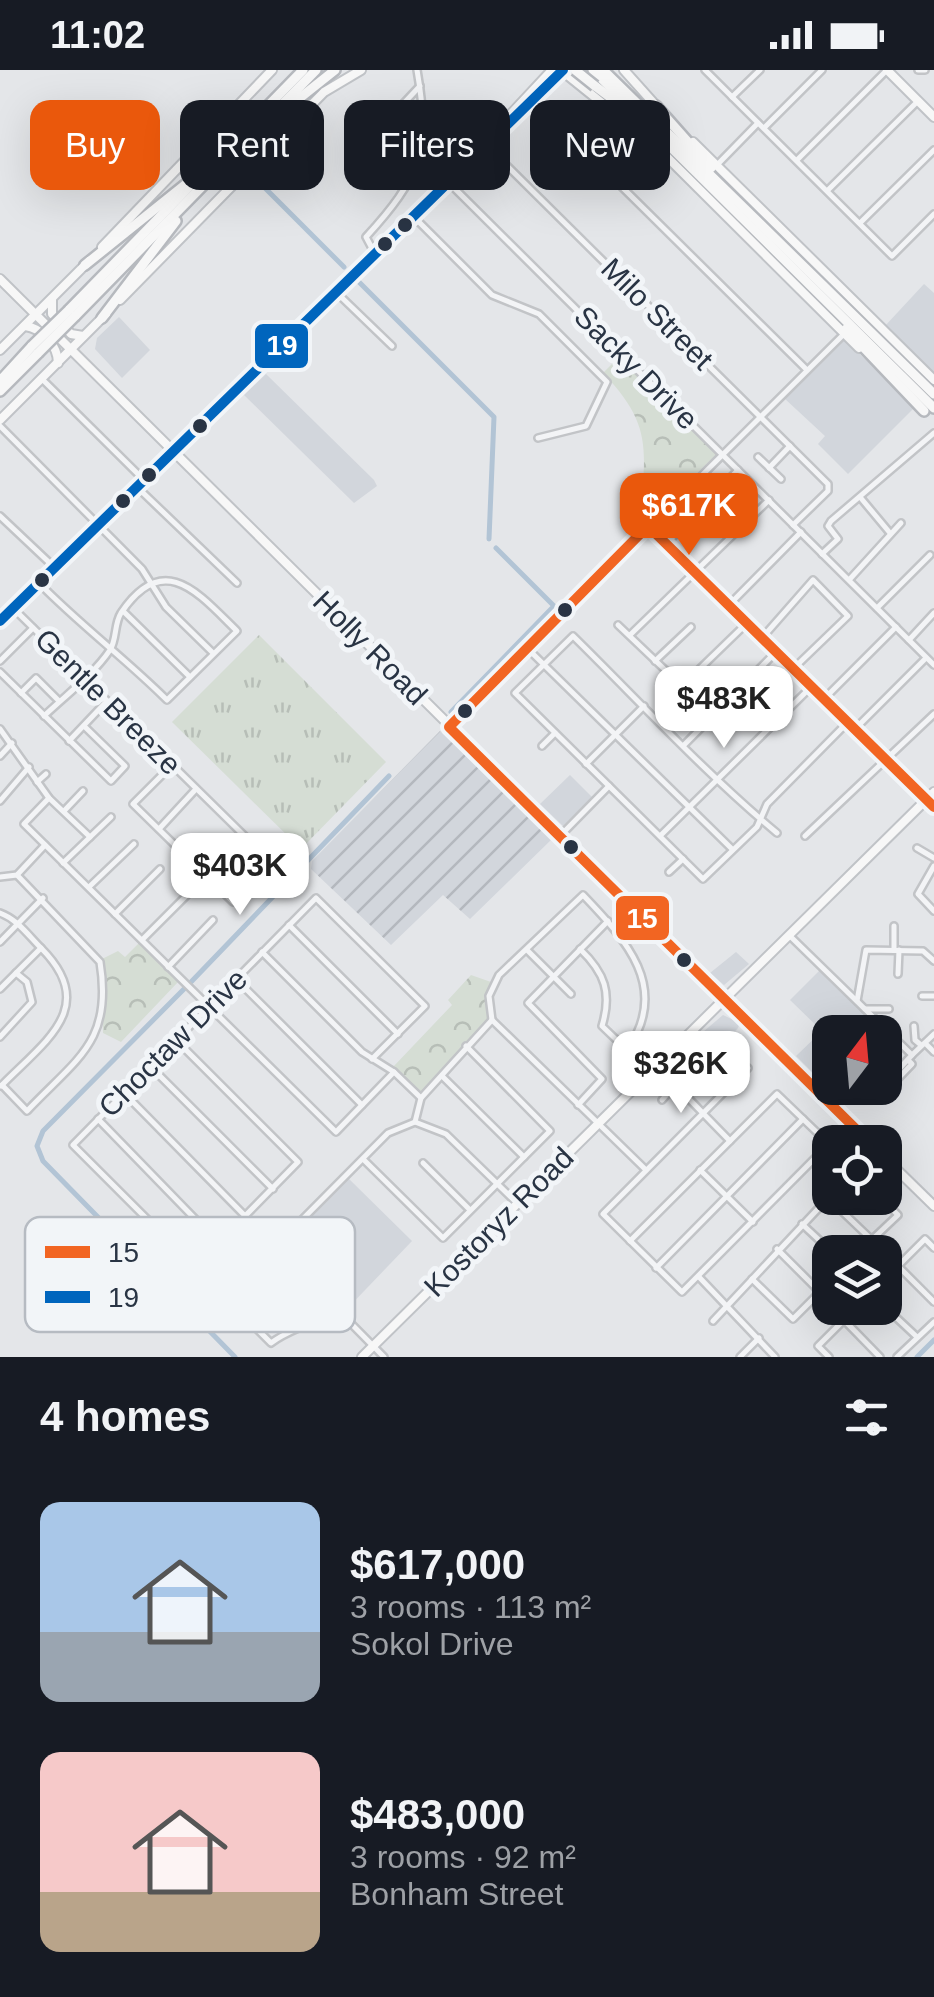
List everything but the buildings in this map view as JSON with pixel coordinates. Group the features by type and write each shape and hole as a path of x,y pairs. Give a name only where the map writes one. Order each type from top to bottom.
{"highway":[{"path":"272,100 301,70"},
{"path":"287,100 316,70"},
{"path":"297,100 334,70"},
{"path":"593,70 623,100"},
{"path":"606,70 934,394"},
{"path":"575,73 614,100"},
{"path":"670,122 766,230"},
{"path":"670,147 929,409"},
{"path":"85,265 180,188"},
{"path":"0,391 187,190"},
{"path":"72,313 199,190"},
{"path":"102,318 194,195"},
{"path":"0,381 36,350"}],"main road":[{"path":"2,344 52,299 272,70"},
{"path":"0,423 314,102 361,70"},
{"path":"538,84 540,70"},
{"path":"531,97 552,70"},
{"path":"510,118 562,70 575,73 658,148 844,334 929,409 934,421"},
{"path":"624,70 651,100"},
{"path":"887,70 934,117"},
{"path":"550,83 575,73"},
{"path":"670,120 934,380"},
{"path":"0,621 437,190"},
{"name":"Holly Road","path":"0,278 852,1125"},
{"path":"52,299 52,314 71,334 84,336"},
{"path":"25,326 34,328 56,348 58,363"},
{"name":"Kostoryz Road","path":"362,1357 934,792"},
{"path":"709,1018 724,1012 739,1014"},
{"path":"902,1175 934,1206"}],"street":[{"path":"418,70 423,100"},
{"path":"704,70 892,256 934,214"},
{"path":"732,97 760,70"},
{"path":"716,165 822,70"},
{"path":"796,160 887,70"},
{"path":"407,100 420,86"},
{"path":"531,97 807,370"},
{"path":"827,191 918,101"},
{"path":"860,224 934,150"},
{"name":"Milo Street","path":"510,170 830,487 793,525"},
{"path":"374,252 366,237 405,190"},
{"name":"Sacky Drive","path":"459,190 934,666"},
{"path":"412,214 492,296 539,314 607,382 586,426 538,438"},
{"path":"334,290 392,346"},
{"path":"449,727 844,334"},
{"path":"42,378 237,583"},
{"path":"0,423 213,654"},
{"path":"822,554 838,539 829,523 934,433"},
{"path":"770,468 790,446"},
{"path":"758,457 781,480"},
{"path":"666,544 738,470"},
{"path":"860,497 891,533"},
{"path":"630,635 769,500"},
{"path":"0,516 54,568"},
{"path":"849,580 902,523"},
{"path":"648,526 934,807"},
{"path":"729,606 801,532"},
{"path":"877,608 930,555"},
{"path":"39,582 111,650 167,700 237,631 192,587 167,579 152,584 123,611 111,650 44,716"},
{"path":"762,638 814,580 848,616 793,669"},
{"name":"Gentle Breeze","path":"13,608 272,862 233,902 208,878"},
{"path":"123,611 190,677"},
{"path":"909,640 934,613"},
{"path":"618,625 682,686 747,623"},
{"path":"823,699 896,626"},
{"path":"655,661 691,627"},
{"path":"0,661 33,628"},
{"path":"777,833 762,820 718,778 573,636 515,693 703,879 762,820 767,804 847,723"},
{"path":"528,648 732,850"},
{"path":"684,745 776,652"},
{"path":"854,730 926,658"},
{"path":"0,672 111,781 126,766 84,726"},
{"path":"21,693 36,678 59,701"},
{"path":"660,836 811,687"},
{"path":"69,740 107,701"},
{"path":"586,764 644,705"},
{"path":"805,836 934,714"},
{"path":"0,729 50,798 90,836"},
{"path":"542,746 555,733"},
{"path":"0,756 12,742"},
{"path":"172,766 134,804 208,878 244,837"},
{"path":"0,801 29,767"},
{"path":"37,782 46,774"},
{"path":"559,836 609,786"},
{"path":"159,829 196,789"},
{"path":"64,810 83,792"},
{"path":"50,798 24,824 336,1132 394,1072"},
{"path":"64,863 111,817"},
{"path":"182,852 200,841"},
{"path":"89,888 134,844"},
{"path":"0,877 17,874 44,845"},
{"path":"917,848 934,862 918,894 934,911"},
{"path":"669,872 683,858"},
{"path":"115,914 160,869"},
{"path":"0,912 18,923 62,969 66,1012 60,1026 1,1086 27,1110 92,1042 101,1025 100,962 17,874"},
{"path":"142,940 187,895"},
{"path":"628,1050 642,1029 646,992 639,967 608,921 582,895 493,985 489,1004 492,1020 646,1170"},
{"path":"0,942 43,898"},
{"name":"Choctaw Drive","path":"144,1217 74,1145 316,898 425,1006 398,1034"},
{"path":"168,968 213,920"},
{"path":"578,1105 602,1079 528,1003 608,921"},
{"path":"289,925 398,1034 372,1060"},
{"path":"894,926 898,974"},
{"path":"791,936 910,1057"},
{"path":"0,989 41,948"},
{"path":"580,949 595,964 609,994 602,1026 628,1050 640,1080"},
{"path":"527,950 571,994"},
{"path":"857,1001 862,954 923,950 934,961"},
{"path":"262,952 372,1060 394,1072 422,1098"},
{"path":"0,1037 32,1002 27,982 16,973"},
{"path":"236,979 362,1105"},
{"path":"922,996 934,996"},
{"path":"865,1009 889,1009"},
{"path":"416,1122 422,1098 492,1020"},
{"path":"914,1026 915,1040 934,1052"},
{"path":"902,1069 934,1034"},
{"path":"124,1093 247,1215 274,1189 298,1162 176,1040"},
{"path":"363,1158 443,1238 550,1131 466,1046"},
{"path":"150,1066 274,1189"},
{"path":"658,1066 730,1141"},
{"path":"748,1068 603,1214 682,1292 812,1161"},
{"path":"442,1076 524,1157"},
{"path":"662,1100 675,1085"},
{"path":"630,1241 777,1094 812,1127"},
{"path":"834,1108 837,1105"},
{"path":"656,1268 803,1118"},
{"path":"98,1119 197,1217"},
{"path":"305,1217 395,1128 416,1122 446,1134 518,1204"},
{"path":"422,1163 470,1210"},
{"path":"700,1170 753,1222"},
{"path":"713,1321 812,1214"},
{"path":"847,1215 867,1235"},
{"path":"877,1235 898,1215"},
{"path":"802,1224 814,1235"},
{"path":"902,1262 925,1239 934,1248"},
{"path":"752,1278 793,1318 820,1292 777,1249"},
{"path":"902,1270 934,1302"},
{"path":"699,1277 775,1357"},
{"path":"829,1357 818,1346 844,1320 880,1357"},
{"path":"902,1323 917,1337"},
{"path":"897,1357 933,1323"},
{"path":"355,1328 384,1357"},
{"path":"259,1332 271,1343 285,1332"},
{"path":"740,1357 760,1338"}],"shaded area":[{"path":"924,284 934,293 934,375 885,326"},
{"path":"119,317 150,350 122,378 95,349 97,338"},
{"path":"844,339 915,407 848,474 818,444 825,436 784,398"},
{"path":"266,374 377,486 354,503 244,395"},
{"path":"440,731 552,839 470,919 443,895 391,945 311,869 312,861"},
{"path":"570,775 592,797 563,826 540,804"},
{"path":"736,952 749,964 724,985 710,973"},
{"path":"821,969 868,1015 812,1015 812,1021 790,1000"},
{"path":"723,1015 740,1023 728,1039 714,1040 703,1032"},
{"path":"812,1041 812,1072 796,1056"},
{"path":"348,1178 412,1241 355,1301 355,1217 309,1217"}],"green space":[{"path":"620,356 718,453 645,523 640,516 644,455 638,423 603,373"},
{"path":"259,635 386,762 301,849 172,722"},
{"path":"140,942 179,981 121,1042 103,1033 102,959 118,951 125,957"},
{"path":"471,975 491,982 486,998 489,1018 420,1093 393,1067 452,1005 448,1000"}],"waterway":[{"path":"267,190 344,267"},
{"path":"357,280 494,417 489,539"},
{"path":"451,712 554,606 496,548"},
{"path":"191,982 389,776"},
{"path":"98,1217 43,1161 37,1146 43,1131 184,989"},
{"path":"211,1332 235,1357"},
{"path":"917,1357 934,1340"}],"transit line":[{"name":"19","path":"0,621 563,70"},
{"name":"15","path":"852,1125 449,727 648,526 934,807"}]}
